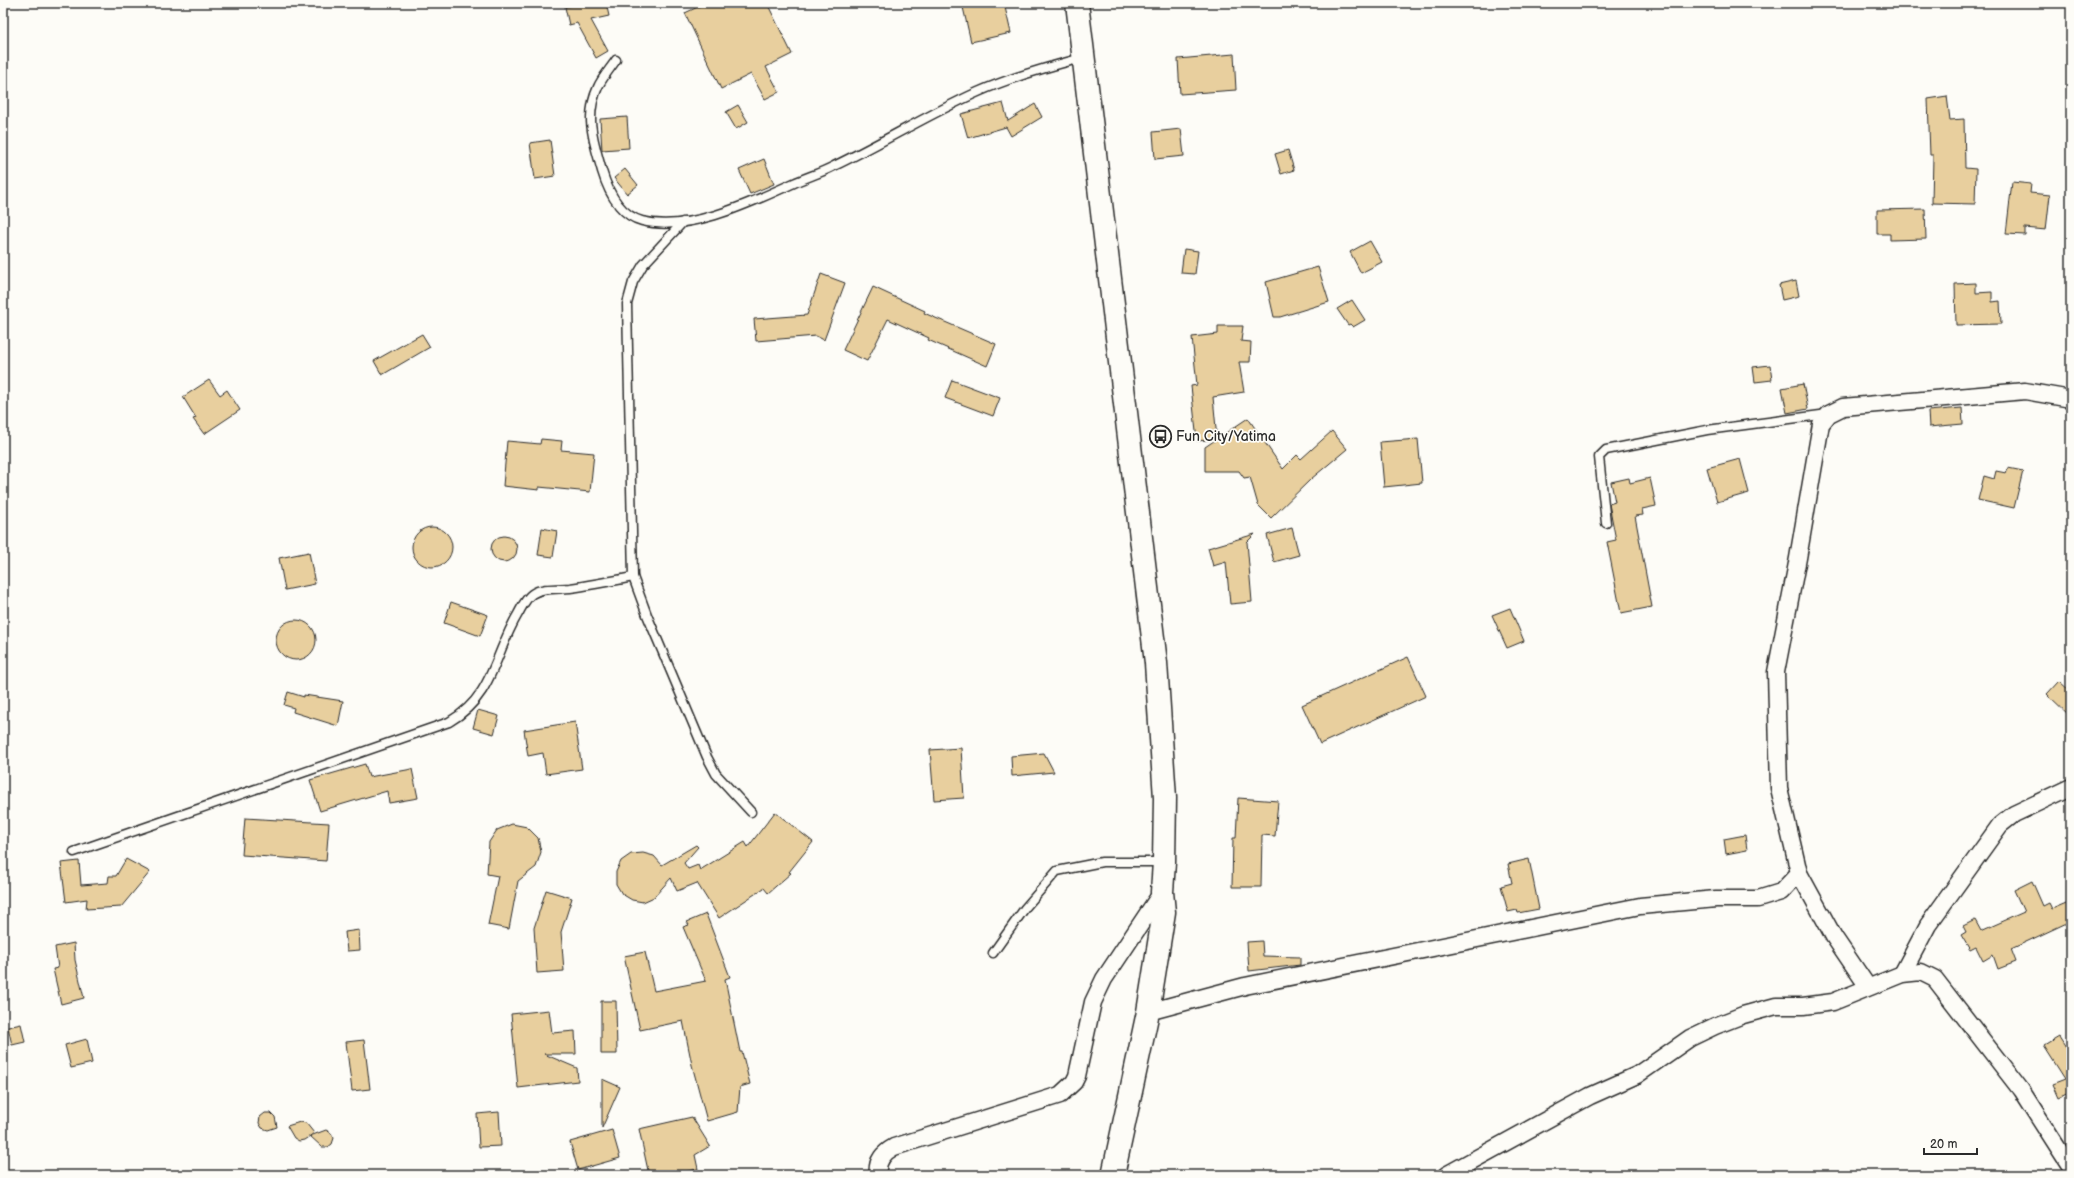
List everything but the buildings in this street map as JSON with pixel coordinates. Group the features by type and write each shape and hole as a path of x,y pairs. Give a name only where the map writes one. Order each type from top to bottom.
{"main road":[{"path":"1076,3 1156,663 1165,798 1162,892 1164,912 1148,1012 1113,1175"}],"street":[{"path":"1868,987 1834,937 1799,873 1779,788 1776,672 1798,558 1821,424 1829,414 1843,408 2025,391 2071,399"},
{"path":"1902,974 1928,925 2000,825 2014,814 2071,787"},
{"path":"1148,1012 1245,986 1640,906 1716,899 1758,899 1781,892 1799,873"},
{"path":"878,1175 879,1162 887,1150 1060,1095 1068,1089 1077,1076 1093,1002 1104,979 1162,892"},
{"path":"1446,1175 1590,1096 1637,1075 1690,1038 1715,1026 1743,1015 1776,1006 1803,1006 1834,1002 1902,974 1921,972 1935,979 2016,1085 2071,1168"}],"lane":[{"path":"616,60 598,87 592,104 590,126 605,183 614,199 632,216 642,221 683,222 719,214 752,202 832,167 979,92 1025,74 1083,57"},
{"path":"683,222 642,265 633,282 627,304 633,577 707,757 716,774 750,812"},
{"path":"1606,523 1599,457 1606,450 1708,430 1829,414"},
{"path":"74,852 449,722 462,715 474,702 490,678 510,626 526,600 532,594 542,590 570,588 633,577"},
{"path":"993,953 1025,908 1057,871 1102,862 1164,862"}],"place":[{"name":"Fun City/Yatima","path":"1160,436"}]}
